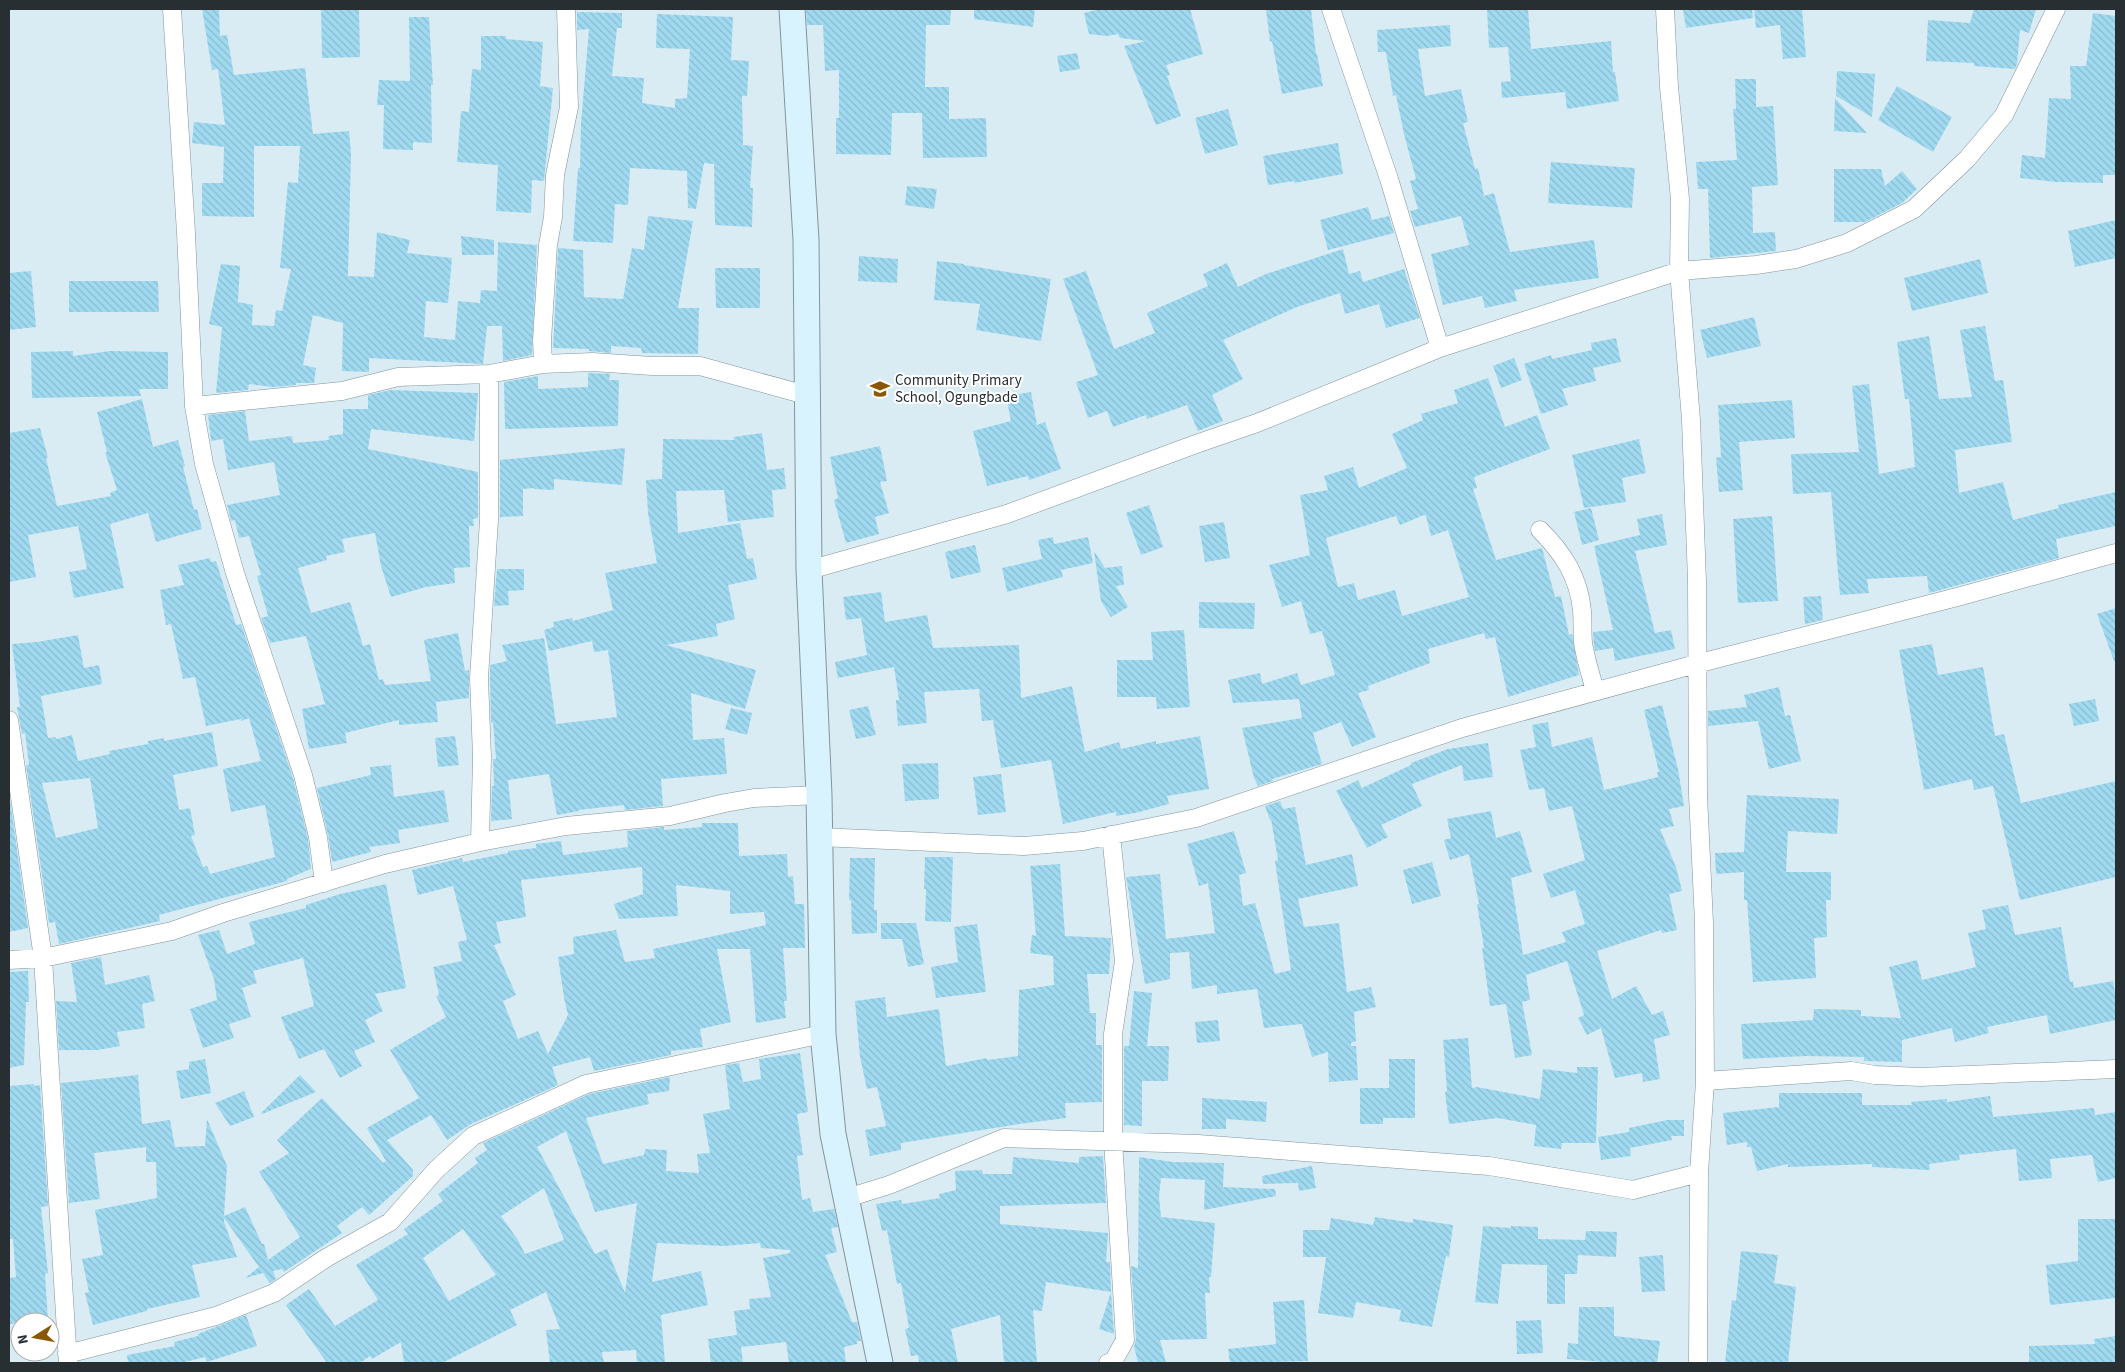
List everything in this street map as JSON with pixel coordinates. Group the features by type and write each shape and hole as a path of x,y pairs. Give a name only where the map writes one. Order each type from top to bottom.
{"street":[{"path":"172,9 186,224 194,406 204,464 255,639 303,776 318,837 324,883"},
{"path":"543,364 542,340 548,246 554,217 556,175 569,107 566,9"},
{"path":"792,9 806,240 809,570 819,795 823,1034 833,1134 880,1363"},
{"path":"1331,9 1388,179 1440,348"},
{"path":"1665,9 1669,87 1680,199 1680,271 1691,420 1696,581 1698,794 1704,923 1705,1081 1699,1173 1698,1363"},
{"path":"809,570 1007,514 1257,423 1440,348 1680,271 1756,265 1796,259 1847,243 1914,209 1967,159 2004,114 2056,9"},
{"path":"194,406 342,391 398,377 489,374 543,364 592,362 652,366 700,366 806,395"},
{"path":"480,842 482,757 479,678 489,520 489,374"},
{"path":"1540,530 1568,563 1576,582 1582,609 1583,643 1595,691"},
{"path":"819,837 1024,846 1083,841 1196,818 1462,728 2116,553"},
{"path":"9,720 43,958 68,1359 216,1316 274,1292 326,1258 390,1222 436,1170 473,1136 586,1084 823,1034"},
{"path":"9,960 43,958 172,931 223,913 385,864 480,842 566,826 670,816 754,798 819,795"},
{"path":"1108,1363 1113,1362 1125,1340 1113,1140 1113,1034 1124,962 1111,835"},
{"path":"1705,1081 1850,1071 1875,1075 1920,1077 2116,1069"},
{"path":"847,1198 889,1185 1004,1138 1198,1144 1489,1166 1633,1190 1699,1173"}],"building":[{"path":"202,9 219,9 220,36 227,35 234,75 305,68 313,134 349,131 351,153 348,276 374,277 377,232 410,240 407,253 452,258 448,303 426,301 424,337 455,340 458,301 480,303 481,290 497,291 498,242 537,245 532,355 503,361 502,326 487,326 483,364 369,358 369,372 342,371 343,323 313,315 303,365 316,368 314,383 296,383 296,385 273,387 249,384 248,390 216,393 222,327 209,324 221,264 240,266 238,302 253,305 252,325 274,326 276,310 282,311 291,269 280,268 288,182 298,183 300,146 254,146 254,217 202,216 202,183 223,183 224,147 192,143 194,122 225,125 218,69 212,70"},
{"path":"321,9 359,9 360,57 322,58"},
{"path":"806,9 951,9 950,25 926,25 925,87 949,87 949,119 986,118 987,157 923,158 922,113 892,113 891,155 836,154 836,118 839,118 839,70 825,71 823,25 807,25"},
{"path":"974,9 1035,9 1033,27 974,19"},
{"path":"1100,9 1190,9 1203,54 1166,65 1170,75 1167,76 1181,116 1156,125 1124,46 1146,41 1120,38 1118,34 1107,36 1089,34 1084,13"},
{"path":"1266,9 1311,9 1316,54 1323,86 1282,94 1272,41 1270,42"},
{"path":"1487,9 1528,9 1531,49 1611,41 1613,72 1615,72 1619,101 1567,109 1565,92 1502,98 1501,82 1511,81 1508,47 1489,48"},
{"path":"1683,9 1752,9 1753,18 1686,28"},
{"path":"1754,9 1802,9 1806,57 1783,59 1780,25 1756,28"},
{"path":"1974,9 2036,9 2029,33 2020,30 2015,69 1974,66 1974,63 1926,61 1928,20 1970,23"},
{"path":"577,12 622,13 622,28 617,28 612,76 644,78 642,103 675,108 675,99 687,98 690,49 656,48 657,14 733,17 731,60 749,61 747,96 742,96 743,145 753,146 750,188 753,188 752,227 715,225 714,164 704,163 696,209 688,208 687,171 630,168 628,205 615,204 613,243 573,241 589,29 577,30"},
{"path":"2093,13 2116,16 2116,175 2103,175 2103,183 2056,182 2020,178 2022,155 2045,158 2049,98 2071,99 2070,66 2086,66"},
{"path":"409,17 429,17 433,85 431,85 432,143 413,142 413,150 383,149 384,105 377,105 379,80 410,81"},
{"path":"1450,25 1451,46 1418,49 1425,96 1461,89 1468,122 1463,123 1475,169 1478,168 1484,196 1494,193 1510,252 1594,240 1599,278 1514,290 1517,301 1485,308 1482,296 1443,305 1431,254 1469,245 1461,216 1415,227 1410,211 1418,209 1410,181 1416,179 1396,95 1393,96 1386,52 1378,52 1377,30"},
{"path":"481,36 506,36 506,39 543,42 540,86 553,88 544,181 532,180 531,213 496,211 498,165 457,162 461,111 469,112 472,69 481,70"},
{"path":"1077,53 1080,69 1060,72 1057,56"},
{"path":"1837,71 1875,74 1872,117 1836,96"},
{"path":"1735,79 1756,79 1756,107 1773,106 1778,185 1752,187 1753,233 1775,232 1776,251 1710,258 1708,189 1698,189 1696,162 1737,160 1733,109 1736,109"},
{"path":"1897,86 1952,117 1933,152 1878,120"},
{"path":"1835,98 1867,133 1834,131"},
{"path":"1228,109 1238,145 1205,154 1195,118"},
{"path":"1338,143 1343,174 1294,183 1294,181 1268,185 1263,156"},
{"path":"1551,162 1635,168 1632,208 1548,203"},
{"path":"1834,169 1881,169 1885,186 1902,171 1917,189 1902,203 1865,222 1834,222"},
{"path":"907,186 937,189 934,209 905,205"},
{"path":"1368,207 1372,220 1389,216 1394,233 1328,250 1320,220"},
{"path":"648,216 693,221 678,308 699,308 698,354 642,353 641,348 611,346 611,353 589,351 589,349 553,348 558,248 583,250 584,297 623,299 632,248 644,250"},
{"path":"2116,220 2116,258 2075,267 2068,231"},
{"path":"461,236 494,240 494,255 462,255"},
{"path":"1343,249 1349,274 1360,271 1363,282 1404,269 1420,318 1386,328 1379,304 1345,314 1340,293 1297,307 1223,340 1243,379 1212,395 1223,421 1198,431 1187,405 1147,419 1146,415 1113,427 1107,411 1088,418 1076,382 1098,375 1063,279 1086,271 1114,349 1155,333 1147,313 1208,286 1203,274 1227,263 1238,287 1266,274"},
{"path":"859,256 898,259 897,283 858,281"},
{"path":"1980,259 1988,293 1912,311 1904,278"},
{"path":"937,261 1051,279 1041,341 976,330 980,304 934,300"},
{"path":"715,268 760,268 760,308 716,308"},
{"path":"31,271 36,327 9,330 9,273"},
{"path":"69,281 158,281 159,312 69,312"},
{"path":"1754,317 1761,346 1707,358 1700,330"},
{"path":"1985,326 1995,381 2003,380 2012,442 1955,450 1959,493 2003,482 2013,520 2059,508 2058,505 2116,492 2116,526 2056,539 2059,558 1929,593 1927,576 1867,579 1869,593 1840,595 1831,492 1793,494 1791,454 1859,452 1852,386 1869,384 1879,474 1915,467 1909,399 1905,399 1897,342 1929,336 1939,399 1972,397 1960,330"},
{"path":"1616,338 1621,362 1593,368 1596,381 1562,389 1568,405 1541,414 1524,364 1551,355 1552,359 1592,350 1591,343"},
{"path":"73,351 73,356 110,351 168,352 168,389 139,389 141,396 32,398 31,352"},
{"path":"1514,358 1522,380 1501,388 1493,366"},
{"path":"588,373 610,374 609,380 619,380 618,426 505,429 504,382 538,376 538,389 588,387"},
{"path":"1488,378 1505,427 1537,415 1550,449 1474,477 1477,488 1473,489 1496,560 1542,548 1555,597 1561,596 1569,635 1572,634 1579,675 1508,697 1495,637 1486,639 1484,633 1428,649 1430,663 1368,686 1369,690 1358,693 1376,737 1352,747 1341,722 1313,733 1322,764 1272,779 1273,781 1258,786 1254,778 1242,728 1302,718 1299,699 1233,703 1228,680 1260,673 1262,684 1297,673 1301,685 1335,675 1322,631 1310,634 1301,601 1282,607 1269,565 1310,555 1300,495 1328,490 1324,476 1353,467 1359,488 1407,468 1392,434 1423,420 1421,414 1458,403 1454,390","holes":["1424,515 1426,516 1431,536 1448,530 1469,597 1402,616 1395,590 1358,600 1354,583 1338,587 1326,538 1396,516 1400,525"]},
{"path":"391,390 478,393 474,441 371,429 368,449 478,472 478,518 473,519 474,526 469,526 470,567 454,568 455,583 426,587 391,597 381,566 375,533 342,539 345,552 326,556 327,560 298,568 311,613 350,602 363,646 370,644 379,680 383,679 385,685 431,681 424,640 458,633 465,671 469,670 469,698 436,702 438,722 399,725 399,720 345,733 347,743 309,749 302,709 325,704 306,636 270,643 261,618 268,616 257,576 261,575 249,536 239,538 235,520 231,521 227,505 280,495 274,462 228,470 223,439 211,441 208,415 245,411 249,441 292,436 293,443 329,440 328,436 343,434 343,409 368,409 368,395"},
{"path":"1031,392 1037,425 1045,422 1061,469 1029,480 1028,476 987,486 973,431 1011,421 1006,396"},
{"path":"142,399 153,447 178,440 194,510 197,509 202,529 156,542 148,513 110,524 124,588 74,598 69,572 87,569 78,526 28,535 36,577 9,582 9,433 40,428 57,506 111,496 110,493 117,490 105,452 107,452 97,412"},
{"path":"1792,400 1795,438 1739,442 1743,490 1719,492 1716,458 1721,457 1718,405"},
{"path":"762,433 767,470 784,468 786,489 772,490 774,517 728,522 724,490 676,491 678,533 740,523 747,559 753,558 757,579 728,585 735,619 716,624 718,636 666,645 756,670 745,709 691,693 693,740 724,738 727,774 661,779 663,806 625,810 624,805 578,810 557,815 549,774 508,780 512,819 491,821 492,786 494,786 493,759 496,759 493,722 491,723 490,665 507,661 502,645 544,638 556,724 617,717 608,650 594,652 592,641 549,651 544,630 554,627 553,622 572,618 573,621 613,610 605,573 657,563 648,513 646,480 662,479 663,439 734,440 734,437"},
{"path":"1639,439 1646,473 1622,478 1626,502 1584,508 1572,455"},
{"path":"880,446 887,481 880,482 889,513 875,517 879,534 846,543 834,500 838,498 830,457"},
{"path":"625,448 622,485 554,479 554,490 523,489 523,516 500,517 500,460"},
{"path":"1149,505 1163,547 1141,555 1126,513"},
{"path":"1591,508 1599,540 1582,545 1574,512"},
{"path":"1662,514 1667,545 1635,551 1655,633 1671,630 1675,649 1615,661 1613,648 1595,651 1594,646 1593,632 1613,630 1594,546 1640,535 1637,519"},
{"path":"1772,516 1778,601 1738,603 1733,519"},
{"path":"1224,522 1230,558 1205,562 1199,526"},
{"path":"1053,537 1054,544 1088,537 1093,563 1061,570 1063,577 1007,592 1002,568 1042,559 1038,540"},
{"path":"975,545 981,572 951,579 945,552"},
{"path":"1094,551 1105,568 1122,566 1124,585 1116,586 1128,607 1111,617 1101,601"},
{"path":"210,558 211,562 216,561 236,625 241,624 293,778 308,839 311,869 287,879 287,881 159,915 160,921 59,944 55,922 49,923 26,765 29,765 25,733 22,734 17,707 20,707 12,644 78,635 84,668 99,665 102,684 41,696 48,738 55,737 56,739 72,735 78,761 110,754 109,751 148,744 148,741 164,738 164,741 212,732 218,766 173,775 179,810 190,808 195,835 191,836 203,867 207,866 210,874 275,857 265,805 231,812 223,769 261,761 249,718 206,726 195,677 183,679 171,624 166,625 160,590 184,585 178,565","holes":["90,778 98,828 56,838 42,783"]},
{"path":"497,569 524,569 524,590 508,591 509,605 494,606"},
{"path":"881,592 885,622 927,615 933,648 1019,645 1021,698 1072,686 1085,752 1119,742 1121,749 1156,741 1156,744 1200,736 1209,789 1167,796 1169,804 1135,813 1116,816 1116,812 1063,824 1051,760 1001,768 993,720 982,721 979,689 924,692 927,723 898,726 896,700 899,700 894,667 838,678 835,662 867,655 861,618 846,620 843,597"},
{"path":"1821,596 1823,620 1805,624 1803,597"},
{"path":"1199,602 1255,603 1254,629 1199,628"},
{"path":"2116,608 2116,661 2114,661 2097,614"},
{"path":"1184,630 1190,707 1157,709 1156,697 1117,697 1117,660 1153,660 1151,632"},
{"path":"1932,644 1938,675 1983,667 1995,736 2004,734 2021,803 2116,781 2116,877 2020,900 1993,786 1974,790 1972,779 1924,790 1899,650"},
{"path":"1779,687 1785,716 1790,715 1801,761 1769,769 1758,721 1708,726 1708,711 1747,707 1744,695"},
{"path":"2095,699 2099,721 2074,726 2069,704"},
{"path":"1662,705 1678,769 1684,806 1669,809 1674,826 1660,829 1676,867 1682,891 1669,894 1677,930 1662,933 1661,930 1597,951 1612,999 1636,986 1652,1015 1663,1011 1670,1035 1654,1039 1660,1079 1643,1082 1642,1073 1615,1078 1601,1028 1587,1035 1578,1018 1584,1015 1567,961 1526,975 1530,1000 1522,1002 1532,1055 1515,1058 1506,1004 1490,1006 1477,904 1479,904 1469,854 1450,860 1444,840 1451,838 1447,819 1491,811 1496,838 1520,831 1532,872 1511,878 1523,955 1566,942 1562,932 1585,924 1575,890 1551,898 1543,874 1585,860 1572,806 1549,811 1544,788 1529,790 1520,750 1536,747 1532,725 1548,722 1552,747 1592,737 1604,790 1658,777 1657,772 1659,772 1644,710"},
{"path":"868,706 876,735 856,739 849,710"},
{"path":"731,708 752,713 747,735 725,729"},
{"path":"455,736 459,765 438,767 435,738"},
{"path":"1488,743 1493,777 1464,781 1462,765 1412,784 1422,806 1381,825 1388,837 1367,848 1336,791 1358,780 1362,788 1411,765 1411,763 1448,749"},
{"path":"938,763 939,799 905,801 902,764"},
{"path":"391,765 394,797 444,790 449,822 398,830 400,843 369,847 371,852 332,862 317,788 371,775 370,767"},
{"path":"1001,774 1006,812 978,815 973,777"},
{"path":"9,793 28,928 9,932"},
{"path":"1747,795 1839,799 1837,834 1788,831 1786,872 1831,872 1831,900 1826,900 1827,937 1814,938 1816,978 1753,982 1747,900 1744,900 1744,872 1716,874 1715,853 1744,852"},
{"path":"1280,801 1283,809 1295,807 1306,865 1352,854 1358,886 1298,899 1304,927 1339,923 1347,992 1371,987 1376,1007 1354,1012 1356,1041 1351,1043 1351,1046 1356,1046 1358,1080 1329,1082 1328,1052 1312,1057 1302,1024 1264,1028 1257,989 1217,994 1217,985 1192,989 1189,952 1170,953 1170,979 1145,984 1126,877 1160,874 1166,939 1215,933 1208,883 1199,886 1187,844 1234,831 1246,873 1239,875 1243,906 1255,903 1275,974 1291,970 1275,861 1278,860 1271,819 1265,806"},
{"path":"702,823 738,823 739,856 787,854 788,877 793,876 795,904 804,904 805,948 783,948 787,1001 784,1001 786,1018 756,1023 750,949 717,949 731,1022 700,1029 703,1047 671,1051 671,1055 594,1071 590,1057 552,1067 558,1085 471,1124 447,1140 431,1115 387,1140 413,1170 413,1176 369,1215 362,1207 337,1226 342,1233 284,1272 282,1269 273,1271 276,1279 270,1283 263,1273 245,1278 259,1267 224,1218 237,1257 192,1265 200,1297 147,1309 147,1311 93,1325 85,1293 89,1292 82,1259 103,1255 95,1210 157,1198 156,1162 146,1162 146,1147 94,1153 100,1199 69,1203 61,1083 138,1075 142,1124 170,1120 175,1147 205,1146 207,1119 227,1166 224,1216 245,1207 262,1244 264,1244 268,1260 300,1237 259,1172 289,1153 277,1140 322,1098 383,1163 386,1161 367,1128 419,1098 390,1050 446,1017 436,996 439,995 433,967 462,961 458,942 467,940 453,886 418,895 412,870 462,858 463,862 508,853 508,851 536,848 536,844 561,841 563,855 628,847 627,831 664,827 664,830 702,827","holes":["642,867 643,894 614,904 619,919 678,916 676,885 730,891 730,914 764,912 766,925 653,949 655,958 625,962 616,930 573,937 574,954 558,957 568,1015 548,1054 538,1031 518,1039 503,1001 516,995 494,945 501,943 496,922 526,917 521,880"]},
{"path":"925,857 953,857 951,922 925,921"},
{"path":"850,858 875,858 874,910 877,910 877,933 852,934 851,900 849,900"},
{"path":"1432,862 1441,896 1412,904 1403,870"},
{"path":"1060,864 1065,936 1111,938 1109,974 1087,974 1090,1013 1096,1013 1096,1045 1102,1045 1102,1102 1065,1103 1066,1118 901,1143 901,1150 870,1156 865,1130 886,1126 877,1087 867,1089 860,1057 855,1001 885,997 887,1017 939,1009 946,1066 987,1058 987,1060 1018,1056 1019,990 1054,985 1053,956 1030,953 1032,935 1036,936 1030,866"},
{"path":"386,884 406,988 375,994 383,1011 365,1020 375,1042 354,1051 362,1066 340,1078 324,1049 299,1059 281,1017 314,1006 303,958 253,971 257,983 242,988 251,1017 229,1024 234,1038 203,1048 190,1009 217,1000 214,979 198,935 219,930 227,954 255,944 249,922 306,908 306,905 340,894"},
{"path":"2008,905 2015,935 2061,927 2070,982 2073,981 2074,988 2113,981 2116,1000 2116,1020 2050,1034 2047,1015 1987,1027 1989,1033 1955,1042 1952,1028 1902,1040 1902,1062 1864,1061 1864,1057 1806,1056 1743,1059 1741,1024 1813,1020 1814,1009 1861,1010 1861,1016 1901,1018 1889,967 1917,960 1922,980 1976,967 1968,933 1986,929 1982,910"},
{"path":"881,923 916,923 924,964 908,967 902,939 881,939"},
{"path":"977,924 986,992 936,998 931,967 958,962 954,927"},
{"path":"101,957 105,985 149,975 155,1001 142,1004 145,1028 117,1032 120,1046 98,1050 59,1050 56,1001 77,1002 71,963"},
{"path":"28,971 29,1002 26,1002 24,1065 9,1068 9,972"},
{"path":"1134,991 1152,993 1147,1046 1169,1046 1168,1081 1142,1081 1142,1126 1124,1125 1124,1046 1129,1046"},
{"path":"1218,1020 1220,1041 1197,1043 1195,1022"},
{"path":"1468,1038 1472,1088 1477,1087 1540,1099 1543,1069 1577,1073 1577,1067 1598,1067 1596,1143 1562,1143 1561,1149 1534,1146 1536,1125 1498,1118 1449,1124 1445,1092 1447,1091 1443,1040"},
{"path":"800,1053 808,1112 797,1114 803,1155 797,1156 802,1200 810,1198 813,1212 834,1209 838,1227 831,1228 837,1252 825,1255 852,1322 857,1322 861,1341 844,1347 846,1363 789,1363 786,1342 741,1347 743,1363 711,1363 708,1339 737,1335 734,1311 750,1309 749,1299 771,1297 763,1258 790,1253 790,1250 761,1248 760,1243 724,1246 657,1243 652,1282 701,1271 708,1305 661,1315 665,1363 637,1363 636,1350 602,1352 604,1363 550,1363 546,1330 560,1329 546,1292 510,1310 517,1325 442,1363 404,1363 401,1342 372,1359 370,1356 360,1363 327,1363 286,1305 309,1289 335,1326 378,1300 356,1265 408,1234 404,1229 443,1201 438,1194 478,1163 475,1158 487,1150 483,1143 589,1094 670,1077 669,1091 647,1094 649,1104 586,1118 603,1164 644,1155 645,1149 667,1150 666,1171 699,1173 697,1154 710,1153 703,1114 730,1109 725,1065 739,1063 743,1082 761,1079 759,1059","holes":["566,1131 595,1212 637,1203 625,1293 607,1249 595,1254 537,1147","544,1188 564,1240 525,1254 518,1240 501,1216","463,1229 496,1275 449,1301 423,1258"]},
{"path":"205,1059 211,1093 181,1099 176,1071 189,1069 189,1062"},
{"path":"1389,1059 1415,1059 1415,1118 1383,1118 1383,1124 1360,1124 1360,1088 1389,1088"},
{"path":"300,1075 316,1092 261,1113"},
{"path":"40,1085 48,1206 41,1207 48,1273 45,1274 47,1312 10,1312 9,1324 9,1278 16,1277 13,1239 9,1239 9,1086"},
{"path":"244,1091 254,1117 230,1126 215,1103"},
{"path":"1779,1093 1862,1093 1862,1105 1912,1105 1911,1102 1947,1099 1947,1102 1990,1096 1993,1117 2094,1108 2095,1115 2116,1112 2116,1178 2098,1182 2092,1155 2050,1159 2052,1178 2019,1181 2016,1149 1959,1155 1960,1160 1929,1164 1930,1170 1872,1167 1872,1164 1788,1167 1788,1164 1757,1171 1751,1147 1747,1147 1747,1142 1727,1145 1723,1113 1779,1107"},
{"path":"1202,1098 1267,1102 1266,1122 1226,1119 1226,1129 1202,1129"},
{"path":"1667,1120 1684,1120 1684,1136 1671,1136 1672,1140 1630,1148 1631,1156 1601,1160 1598,1137 1629,1132 1629,1128"},
{"path":"1103,1156 1106,1203 1000,1206 1000,1224 1108,1233 1106,1262 1110,1262 1111,1292 1046,1282 1042,1311 1033,1310 1037,1363 1004,1363 1000,1315 951,1329 958,1363 919,1363 918,1355 911,1356 905,1329 909,1328 901,1283 897,1284 887,1230 882,1231 876,1204 901,1200 902,1204 940,1198 939,1194 956,1190 955,1171 982,1170 983,1174 1012,1174 1013,1157 1079,1163 1079,1157"},
{"path":"1139,1157 1173,1162 1224,1163 1223,1187 1275,1189 1276,1196 1204,1210 1205,1180 1161,1178 1159,1196 1161,1217 1215,1223 1211,1277 1209,1277 1210,1293 1205,1293 1207,1339 1160,1340 1166,1363 1138,1363 1134,1346 1136,1339 1131,1266 1138,1268"},
{"path":"1312,1166 1316,1188 1299,1191 1298,1183 1263,1184 1262,1176"},
{"path":"1375,1217 1413,1223 1413,1219 1453,1225 1449,1257 1446,1256 1432,1327 1399,1321 1401,1310 1356,1302 1353,1318 1318,1313 1326,1257 1303,1257 1303,1230 1329,1230 1331,1218 1373,1225"},
{"path":"2078,1219 2116,1219 2116,1298 2050,1305 2046,1265 2078,1261"},
{"path":"1483,1226 1538,1227 1538,1239 1585,1240 1586,1231 1617,1232 1616,1257 1578,1255 1577,1274 1565,1274 1565,1304 1547,1304 1547,1265 1502,1264 1498,1304 1475,1302"},
{"path":"1741,1251 1778,1255 1774,1283 1796,1287 1788,1363 1725,1363 1732,1300 1736,1301"},
{"path":"1663,1255 1665,1291 1642,1292 1639,1257"},
{"path":"1111,1292 1114,1334 1099,1329"},
{"path":"1304,1300 1308,1361 1230,1363 1228,1349 1276,1344 1273,1302"},
{"path":"1579,1307 1614,1307 1614,1336 1660,1341 1657,1363 1615,1363 1567,1359 1568,1343 1578,1344"},
{"path":"246,1315 257,1346 207,1362 205,1357 181,1363 128,1363 127,1355 175,1346 174,1342 198,1336 198,1334"},
{"path":"1541,1320 1543,1353 1517,1354 1516,1321"},
{"path":"2116,1336 2116,1363 2029,1363 2029,1346 2095,1344 2094,1339"}],"place":[{"name":"Community Primary School, Ogungbade","path":"880,389"}]}
